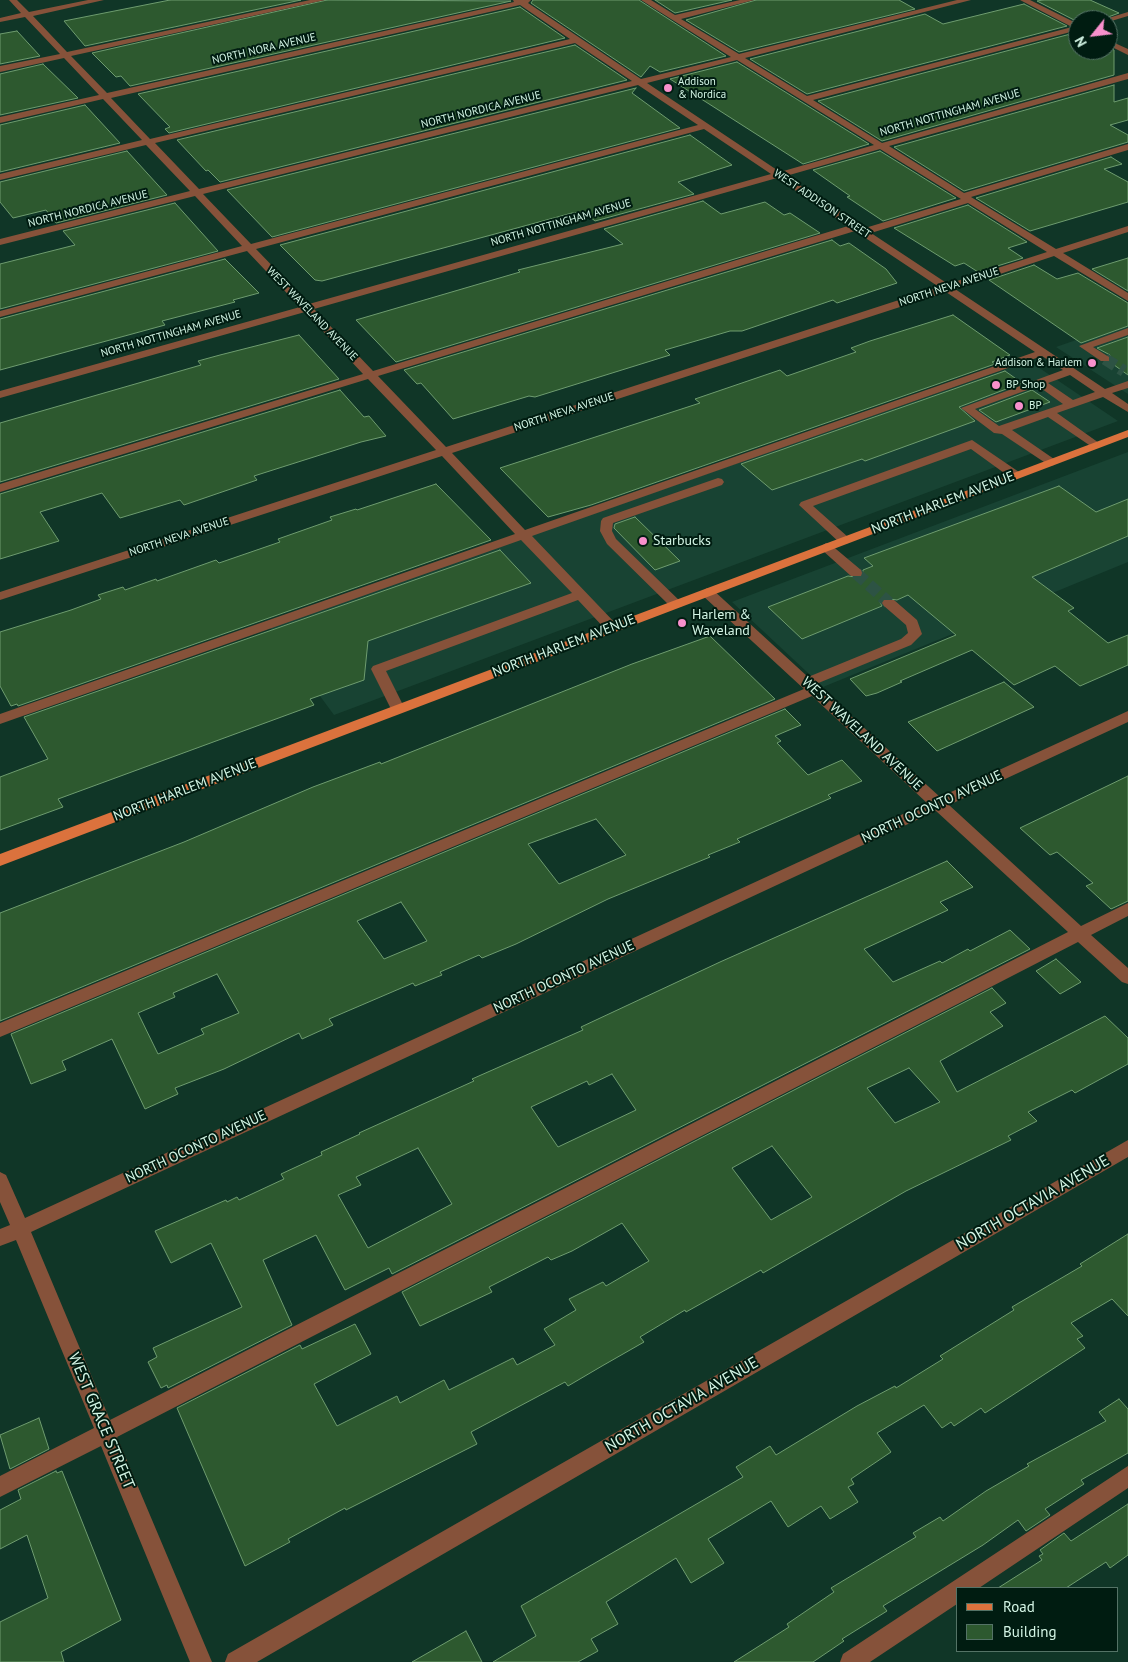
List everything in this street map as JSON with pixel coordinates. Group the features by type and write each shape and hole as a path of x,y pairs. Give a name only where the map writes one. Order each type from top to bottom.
{"main road":[{"name":"NORTH HARLEM AVENUE","path":"0,860 1128,433"}],"street":[{"name":"WEST WAVELAND AVENUE","path":"13,0 612,628"},
{"path":"0,20 100,0"},
{"path":"0,69 321,0"},
{"name":"NORTH NORA AVENUE","path":"0,120 519,1 533,0"},
{"path":"645,0 1128,298"},
{"path":"674,18 750,0"},
{"name":"NORTH NORDICA AVENUE","path":"0,242 967,0"},
{"path":"1024,0 1068,22"},
{"name":"WEST ADDISON STREET","path":"519,1 1128,409"},
{"path":"806,100 1068,30"},
{"path":"0,177 576,40"},
{"name":"NORTH NOTTINGHAM AVENUE","path":"0,395 1128,76"},
{"path":"0,314 706,126"},
{"path":"0,488 371,375 966,198 1128,147"},
{"name":"NORTH NEVA AVENUE","path":"0,596 1128,229"},
{"path":"1105,359 1084,346 1128,331"},
{"path":"0,719 1044,352"},
{"path":"1071,371 967,408 998,430 1128,384"},
{"path":"1039,382 1071,404"},
{"path":"1048,412 1095,445"},
{"path":"1003,428 1050,462"},
{"path":"844,540 805,505 972,444 1015,475"},
{"path":"676,604 611,541 606,531 607,522 718,482"},
{"path":"826,547 856,573"},
{"name":"WEST WAVELAND AVENUE","path":"707,592 1128,978"},
{"path":"398,709 378,669 580,595"},
{"path":"0,1030 810,686 906,642 915,634 912,623 889,603"},
{"name":"NORTH OCONTO AVENUE","path":"0,1238 1128,716"},
{"path":"0,1487 1128,909"},
{"name":"NORTH OCTAVIA AVENUE","path":"236,1662 1128,1148"},
{"name":"WEST GRACE STREET","path":"0,1180 202,1662"},
{"path":"962,1587 1128,1476"},
{"path":"851,1662 956,1592"}],"shaded area":[{"path":"1128,322 1128,394 1056,347"},
{"path":"1029,361 1118,421 334,715 269,627"},
{"path":"1128,452 1128,562 823,687 732,602"}],"building":[{"path":"170,0 301,0 85,46 64,21"},
{"path":"327,0 511,1 130,86 121,76 116,77 92,53"},
{"path":"533,0 639,0 726,56 660,72 650,66 641,77 531,3"},
{"path":"655,0 732,0 675,13"},
{"path":"756,0 899,0 915,9 739,52 686,20"},
{"path":"1090,0 1112,10 1068,10 1068,17 1037,1"},
{"path":"1024,4 1067,26 807,94 750,59 925,14 943,24"},
{"path":"520,7 565,38 169,133 165,129 170,127 138,94"},
{"path":"17,31 40,56 0,64 0,34"},
{"path":"1068,35 1068,60 1114,60 1114,75 882,141 818,101"},
{"path":"575,45 627,80 220,182 208,170 206,171 177,140"},
{"path":"737,62 869,144 803,164 670,79"},
{"path":"43,64 78,98 0,115 0,74"},
{"path":"1114,85 1114,102 1128,98 1128,120 1110,125 1128,135 1128,142 964,191 894,147"},
{"path":"636,88 632,93 680,128 272,237 227,190"},
{"path":"85,105 120,143 0,172 0,125"},
{"path":"690,135 732,165 678,182 694,194 595,221 584,212 572,213 322,281 315,280 280,245"},
{"path":"127,151 167,195 56,223 46,210 13,218 0,202 0,182"},
{"path":"880,151 956,198 883,221 847,197 850,196 813,170"},
{"path":"1111,157 1122,164 1104,169 1128,182 1128,202 1030,231 976,198"},
{"path":"703,201 721,214 765,202 784,215 790,213 820,233 396,362 356,320 520,272 518,270 623,244 604,229"},
{"path":"175,203 218,251 0,309 0,264 75,245 63,231"},
{"path":"968,205 1027,242 1008,248 1023,258 978,272 964,263 955,266 894,228"},
{"path":"832,240 840,246 849,243 886,269 897,283 837,303 833,300 742,331 730,331 665,350 670,355 535,397 529,396 453,419 421,383 417,384 404,370"},
{"path":"1128,258 1128,291 1092,269"},
{"path":"225,259 259,293 233,300 235,302 162,321 165,325 0,370 0,319"},
{"path":"1034,265 1057,279 1078,273 1128,303 1128,326 1081,343 989,280"},
{"path":"953,315 1010,355 992,362 995,364 591,505 548,517 500,468 700,403 695,399 780,370 787,376 856,352 851,348 870,341"},
{"path":"299,335 339,379 0,482 0,423 201,365 198,361"},
{"path":"1128,337 1128,375 1110,362 1110,355 1097,348"},
{"path":"1005,371 1022,383 959,407 975,421 865,461 862,459 772,490 741,464"},
{"path":"340,390 364,417 369,416 386,436 361,442 254,476 257,480 184,505 180,500 120,518 102,493 40,512 59,541 0,559 0,494"},
{"name":"BP","path":"1032,390 1050,402 996,422 979,410"},
{"path":"436,484 491,540 18,706 17,704 11,706 0,686 0,632 71,610 101,599 98,595 123,587 125,590 156,579 157,581 216,560 219,563 280,542 278,539 332,520 330,517"},
{"path":"1059,486 1096,512 1128,499 1128,536 1032,577 1074,608 1068,611 1108,643 1128,635 1128,665 1080,686 1055,666 1014,685 972,650 877,693 866,696 850,679 956,635 908,595 897,600 884,598 880,602 882,606 802,639 768,607 848,576 862,578 863,570 873,566 864,558"},
{"name":"Starbucks","path":"635,517 680,561 655,570 614,528 615,524"},
{"path":"500,550 531,583 368,641 364,680 310,699 314,705 58,799 63,807 0,830 0,777 48,759 24,717"},
{"path":"710,636 775,699 0,1021 0,913 184,842 313,787 380,762 381,764 632,664"},
{"path":"1004,682 1034,707 937,751 908,722"},
{"path":"785,709 801,725 775,736 781,741 777,743 808,775 842,760 862,781 828,795 831,798 737,839 740,842 708,855 710,857 608,899 516,944 482,958 479,955 440,972 442,975 415,986 413,983 329,1019 333,1025 302,1039 299,1033 224,1069 175,1088 178,1094 145,1109 112,1039 62,1061 66,1070 31,1084 11,1034","holes":["596,819 626,855 559,884 528,844","401,902 427,941 384,959 357,921","217,974 239,1013 201,1029 204,1034 158,1054 138,1013 175,997 173,993"]},
{"path":"1128,776 1128,901 1111,909 1086,886 1093,883 1057,852 1050,855 1020,828"},
{"path":"947,861 973,887 940,902 948,910 864,949 893,982 940,961 942,963 968,949 970,951 1010,930 1030,949 392,1274 389,1268 345,1290 316,1235 263,1260 292,1325 168,1388 167,1385 161,1388 148,1362 157,1357 153,1348 242,1307 211,1243 171,1263 155,1231 226,1200 227,1202 237,1197 239,1200 284,1179 281,1174 322,1155 321,1152 359,1133 474,1081 472,1079 583,1030 581,1027 720,962","holes":["612,1074 636,1110 558,1147 531,1107 587,1081 589,1085","418,1148 452,1204 368,1248 338,1195 361,1185 356,1177"]},
{"path":"1056,959 1081,982 1060,994 1036,971"},
{"path":"992,988 1006,1003 990,1012 1003,1026 940,1061 957,1092 1105,1016 1128,1038 1128,1064 1075,1093 1072,1090 1028,1112 1037,1121 1008,1136 1011,1140 906,1191 763,1273 761,1270 686,1312 685,1310 640,1337 644,1342 568,1386 565,1382 471,1432 477,1444 346,1510 345,1508 288,1539 290,1542 245,1566 177,1408 300,1345 302,1349 355,1324 371,1354 314,1384 337,1426 397,1396 400,1403 444,1380 449,1390 513,1358 517,1365 555,1345 544,1329 576,1310 569,1299 603,1282 606,1286 649,1261 622,1223 572,1251 551,1260 548,1257 489,1287 492,1292 420,1326 402,1292","holes":["909,1068 940,1102 895,1123 867,1088","772,1146 812,1197 771,1220 732,1168"]},
{"path":"1128,1234 1128,1316 1112,1299 1071,1323 1083,1336 1077,1339 1085,1348 985,1413 981,1408 954,1426 951,1422 942,1428 924,1405 877,1433 891,1452 851,1479 854,1484 848,1487 858,1502 830,1519 821,1506 788,1527 771,1501 708,1539 724,1563 691,1583 676,1558 606,1602 618,1624 591,1639 598,1651 578,1662 493,1662 536,1636 521,1606 743,1477 736,1467 770,1446 776,1455 857,1406 895,1386 896,1388 943,1359 940,1356 1014,1310 1012,1307 1082,1266 1080,1264"},
{"path":"1119,1399 1128,1409 1128,1453 1081,1480 1084,1484 1045,1509 1050,1515 1026,1531 1018,1520 983,1545 883,1606 887,1611 842,1639 844,1641 813,1662 734,1662 789,1627 787,1624 834,1592 831,1588 916,1537 913,1533 940,1517 943,1521 986,1491 1029,1466 1027,1464 1106,1421 1099,1412"},
{"path":"39,1418 49,1449 10,1469 0,1435"},
{"path":"56,1471 57,1473 62,1471 121,1620 61,1652 64,1662 0,1662 0,1622 48,1598 27,1535 0,1549 0,1510 21,1499 18,1490"},
{"path":"1128,1504 1128,1555 1110,1568 1106,1562 1068,1587 1000,1587 1042,1560 1039,1556 1043,1554 1040,1550 1064,1533 1071,1541"},
{"path":"466,1631 482,1662 412,1662"}],"tunnel":[{"path":"1105,359 1124,371"},
{"path":"856,573 889,603"}],"place":[{"name":"Addison & Nordica","path":"668,88"},
{"name":"Addison & Harlem","path":"1092,363"},
{"name":"BP Shop","path":"996,385"},
{"name":"BP","path":"1019,406"},
{"name":"Starbucks","path":"643,541"},
{"name":"Harlem & Waveland","path":"682,623"}]}
